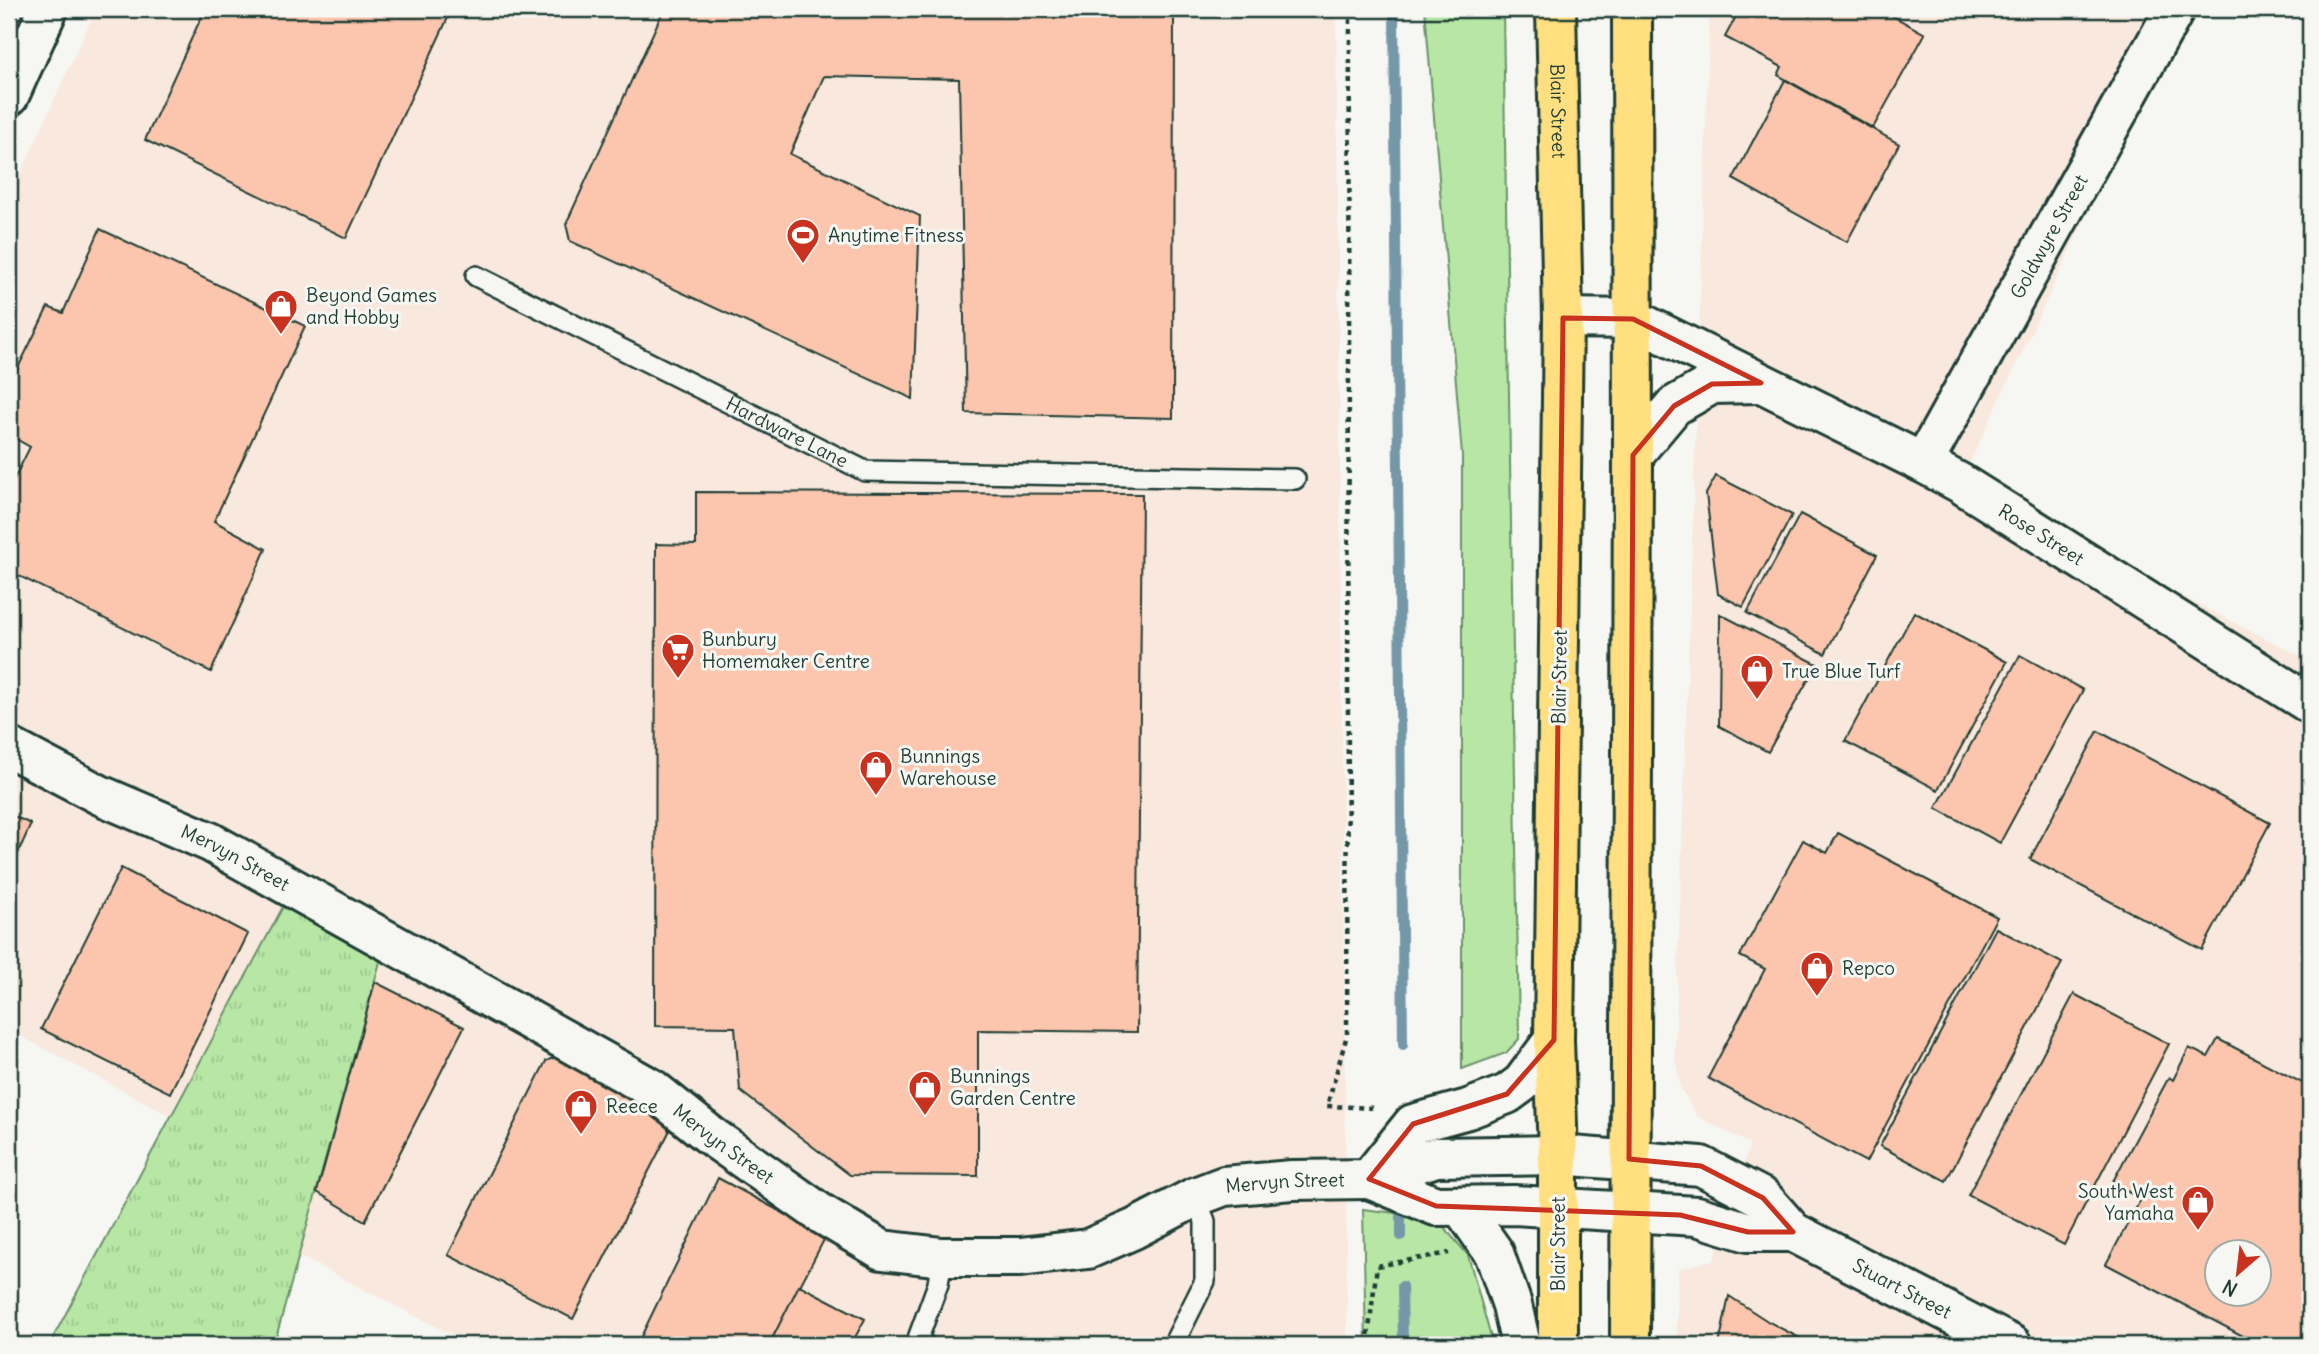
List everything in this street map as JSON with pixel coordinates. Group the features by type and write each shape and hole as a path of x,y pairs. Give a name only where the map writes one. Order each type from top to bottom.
{"main road":[{"name":"Blair Street","path":"1556,9 1563,318 1554,1040 1559,1207 1558,1345"},
{"path":"1630,1345 1632,9"}],"street":[{"path":"9,96 48,9"},
{"name":"Goldwyre Street","path":"1923,463 2175,9"},
{"name":"Rose Street","path":"1563,318 1633,319 1923,463 2310,704"},
{"name":"Rose Street","path":"1633,455 1674,406 1712,384 1761,383"},
{"name":"Mervyn Street","path":"9,747 100,795 210,842 652,1088 711,1136 820,1213 882,1250 942,1257 1020,1257 1088,1249 1195,1197 1224,1186 1292,1180 1369,1180 1436,1157 1558,1155 1629,1159"},
{"name":"Mervyn Street","path":"1369,1180 1413,1124 1468,1109 1507,1094 1522,1083 1554,1040"},
{"name":"Stuart Street","path":"1629,1159 1701,1166 1763,1198 1793,1232 2012,1345"},
{"name":"Mervyn Street","path":"1369,1180 1436,1206 1514,1205 1630,1213"},
{"path":"1461,1206 1494,1253 1521,1345"},
{"name":"Stuart Street","path":"1630,1213 1697,1216 1748,1232 1793,1232"}],"lane":[{"path":"1541,9 1556,67"},
{"name":"Hardware Lane","path":"476,276 865,471 1295,479"},
{"path":"1173,1345 1205,1280 1205,1221 1195,1197"},
{"path":"925,1345 917,1341 939,1284 942,1257"}],"path":[{"path":"1350,9 1347,1035 1327,1106 1387,1106"},
{"path":"1367,1345 1377,1266 1444,1253 1494,1253"}],"highlighted area":[{"path":"1563,318 1633,319 1761,383 1712,384 1674,406 1633,455 1629,1159 1701,1166 1763,1198 1793,1232 1748,1232 1680,1215 1436,1206 1369,1179 1413,1124 1507,1094 1554,1040"}],"shaded area":[{"name":"Bunbury Homemaker Centre","path":"96,9 1336,9 1347,1345 472,1345 299,1256 383,951 285,901 171,1116 9,1030 9,705 20,683 9,677 9,199"},
{"path":"1710,9 2184,9 1960,483 2310,661 2310,1345 1677,1345 1678,1269 1714,1260 1750,1144 1697,1116 1681,1089 1675,1057"}],"green space":[{"path":"1425,9 1503,9 1519,1039 1506,1053 1462,1069 1462,455"},
{"path":"286,901 383,951 274,1345 49,1345"},
{"path":"1363,1209 1436,1218 1468,1255 1493,1345 1366,1345"}],"building":[{"path":"205,9 452,9 346,238 145,140"},
{"path":"664,9 1174,9 1173,418 966,413 959,79 824,76 790,154 920,216 913,399 570,241 566,224"},
{"path":"1740,9 1796,9 1810,16 1814,9 1880,9 1925,34 1873,128 1778,75 1782,67 1725,37"},
{"path":"1785,80 1899,144 1847,242 1733,179"},
{"path":"100,229 305,326 214,521 266,549 211,672 9,571 9,489 30,447 9,435 9,386 48,307 63,313"},
{"path":"1716,476 1792,515 1743,607 1718,594 1706,494"},
{"path":"696,492 1142,494 1137,1032 978,1030 978,1176 850,1175 740,1091 735,1027 655,1026 656,544 696,545"},
{"path":"1800,514 1877,555 1825,654 1747,613"},
{"path":"1914,612 2007,662 1938,790 1845,741"},
{"path":"1720,614 1817,664 1768,752 1719,726"},
{"path":"2020,655 2083,690 2000,843 1936,808"},
{"path":"2098,731 2270,823 2202,950 2030,859"},
{"path":"9,814 31,824 9,873"},
{"path":"1838,833 1997,917 1866,1162 1708,1078 1765,969 1740,956 1803,840 1827,853"},
{"path":"121,868 248,934 170,1093 41,1029"},
{"path":"1996,928 2062,963 1946,1181 1880,1146"},
{"path":"375,982 464,1027 365,1221 317,1192"},
{"path":"2074,994 2169,1044 2064,1245 1968,1195"},
{"path":"2218,1039 2310,1087 2310,1345 2260,1345 2106,1264 2141,1199 2112,1183 2169,1077 2173,1080 2189,1048 2208,1057"},
{"path":"565,1053 664,1109 669,1132 573,1319 448,1255 546,1061"},
{"path":"718,1178 826,1236 769,1345 637,1345"},
{"path":"799,1285 865,1319 851,1345 769,1345"},
{"path":"1729,1296 1769,1322 1813,1345 1719,1345"}],"waterway":[{"path":"1394,9 1403,1045"},
{"path":"1401,1199 1401,1236"},
{"path":"1402,1286 1403,1345"}],"place":[{"name":"Anytime Fitness","path":"803,265"},
{"name":"Beyond Games and Hobby","path":"281,336"},
{"name":"Bunbury Homemaker Centre","path":"678,680"},
{"name":"True Blue Turf","path":"1757,701"},
{"name":"Bunnings Warehouse","path":"876,797"},
{"name":"Repco","path":"1817,998"},
{"name":"Bunnings Garden Centre","path":"925,1117"},
{"name":"Reece","path":"581,1136"},
{"name":"South West Yamaha","path":"2198,1232"}]}
